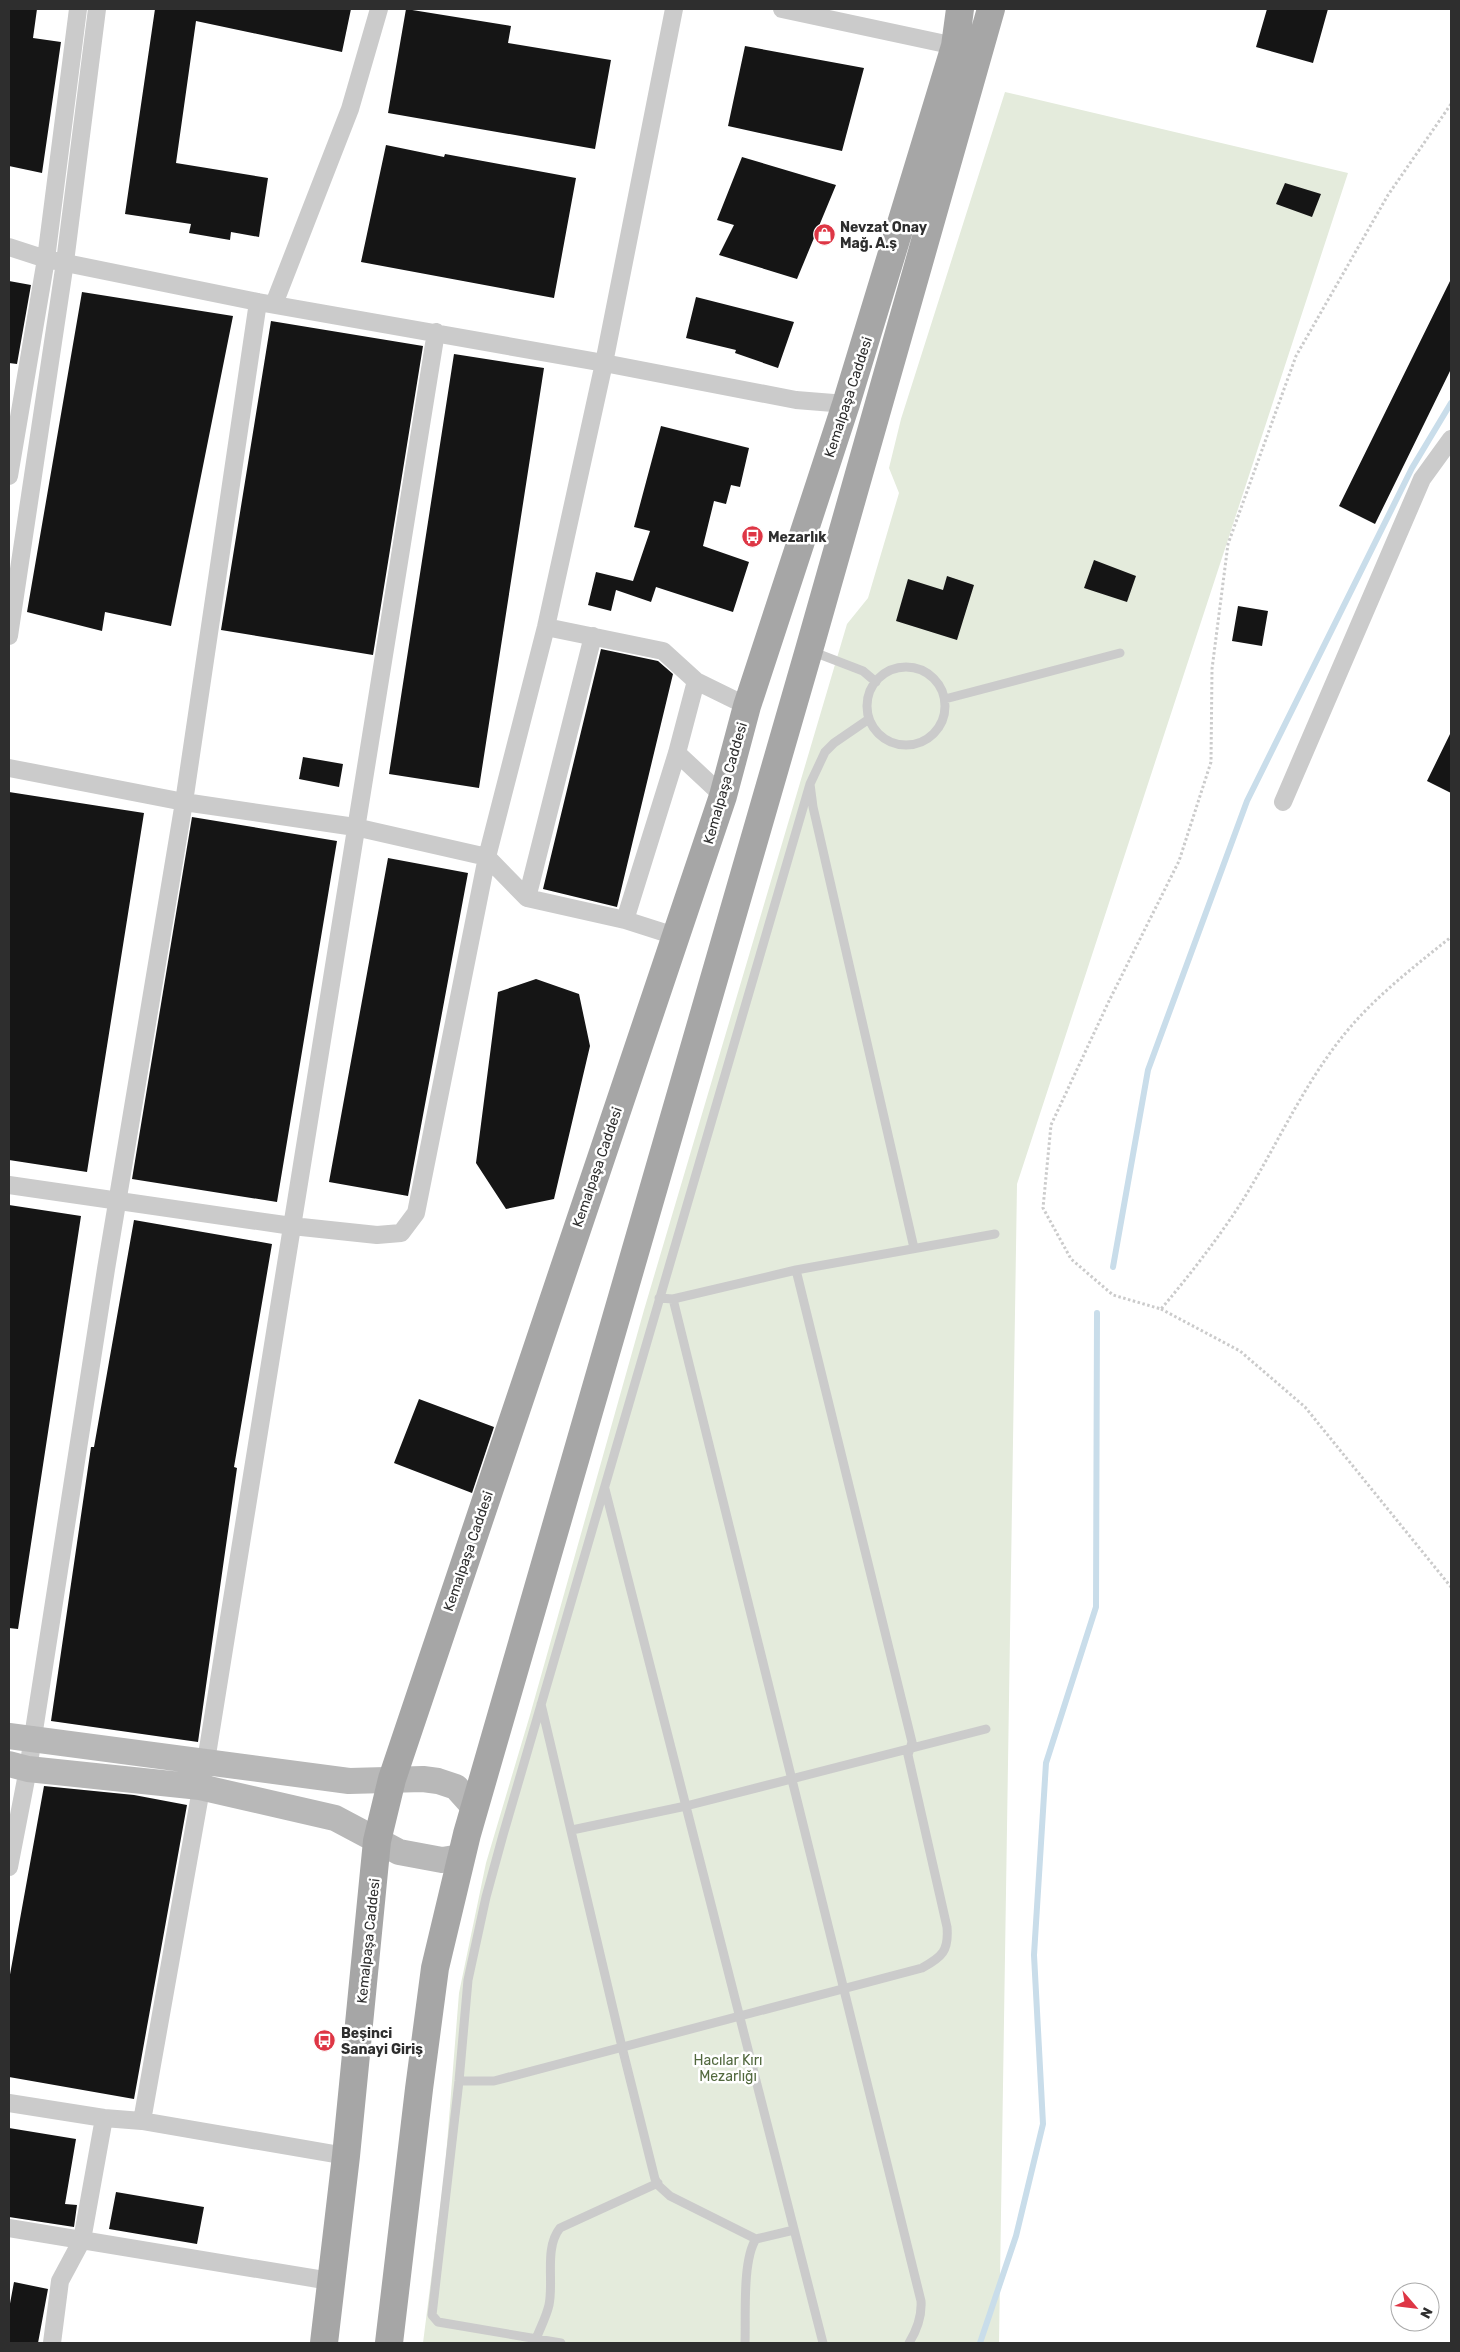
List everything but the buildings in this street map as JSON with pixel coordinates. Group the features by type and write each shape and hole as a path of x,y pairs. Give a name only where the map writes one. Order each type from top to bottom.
{"main road":[{"name":"Kemalpaşa Caddesi","path":"324,2343 346,2156 378,1841 392,1779 675,936 724,796 747,706 846,404 955,46 960,9"},
{"name":"Kemalpaşa Caddesi","path":"389,2343 419,2089 436,1968 461,1857 809,650 991,9"}],"street":[{"path":"9,476 46,259 78,9"},
{"path":"9,636 65,262 97,9"},
{"path":"9,1866 21,1738 118,1200 266,303 350,109 379,9"},
{"path":"9,1185 292,1226 378,1235 401,1233 416,1213 487,857 546,627 604,363 674,9"},
{"path":"782,9 955,46"},
{"path":"9,247 46,259 266,303 436,332 796,400 846,404"},
{"path":"142,2121 206,1761 436,332"},
{"path":"1283,802 1422,479 1451,439"},
{"path":"546,627 663,651 696,681 747,706"},
{"path":"527,898 593,636"},
{"path":"624,920 677,753 696,681"},
{"path":"677,753 724,796"},
{"path":"9,768 184,802 355,827 487,857 527,898 624,920 675,936"},
{"path":"21,1738 349,1781 423,1779 456,1787 474,1807"},
{"path":"18,1766 200,1787 335,1818 399,1852 442,1860 461,1857"},
{"path":"9,2102 104,2118 142,2121 346,2156"},
{"path":"52,2343 60,2281 82,2240 104,2118"},
{"path":"9,2228 330,2281"}],"lane":[{"path":"809,650 863,671 876,682"},
{"path":"945,699 1120,653"},
{"path":"897,668 916,669 933,677 941,687 945,699 945,712 941,725 933,735 923,742 910,746 885,740 876,731 870,719 867,706 869,694 876,682 885,674 897,668"},
{"path":"561,2343 535,2341 438,2322 432,2315 460,2082 468,1980 503,1835 810,784 825,752 870,719"},
{"path":"810,784 815,817 914,1248"},
{"path":"659,1298 673,1299 796,1270 995,1234"},
{"path":"460,2082 494,2081 922,1968 934,1961 948,1944 947,1927 908,1755 912,1742 796,1270"},
{"path":"673,1299 921,2301 922,2311 915,2334 909,2343"},
{"path":"605,1488 824,2343"},
{"path":"541,1704 622,2047 658,2183 670,2196 756,2239 794,2230"},
{"path":"572,1830 686,1806 986,1729"},
{"path":"535,2341 549,2306 552,2245 555,2234 564,2226 658,2183"},
{"path":"745,2343 747,2266 751,2246 756,2239"}],"path":[{"path":"1451,104 1388,194 1296,356 1228,544 1212,669 1211,762 1179,861 1108,1001 1051,1125 1043,1208 1070,1259 1113,1295 1161,1309 1240,1351 1305,1407 1451,1587"},
{"path":"1161,1309 1186,1280 1241,1203 1293,1108 1347,1031 1398,980 1451,937"}],"green space":[{"name":"Hacılar Kırı Mezarlığı","path":"1005,92 1348,173 1017,1184 999,2343 423,2343 445,2169 459,1993 486,1863 530,1715 644,1310 847,624 868,598 899,493 889,468 901,419"}],"waterway":[{"path":"1113,1267 1148,1070 1247,801 1412,468 1451,403"},
{"path":"980,2343 1016,2236 1043,2124 1034,1955 1046,1763 1096,1607 1097,1313"}],"place":[{"name":"Nevzat Onay Mağ. A.ş","path":"824,235"},
{"name":"Mezarlık","path":"752,537"},
{"name":"Beşinci Sanayi Giriş","path":"325,2041"}]}
